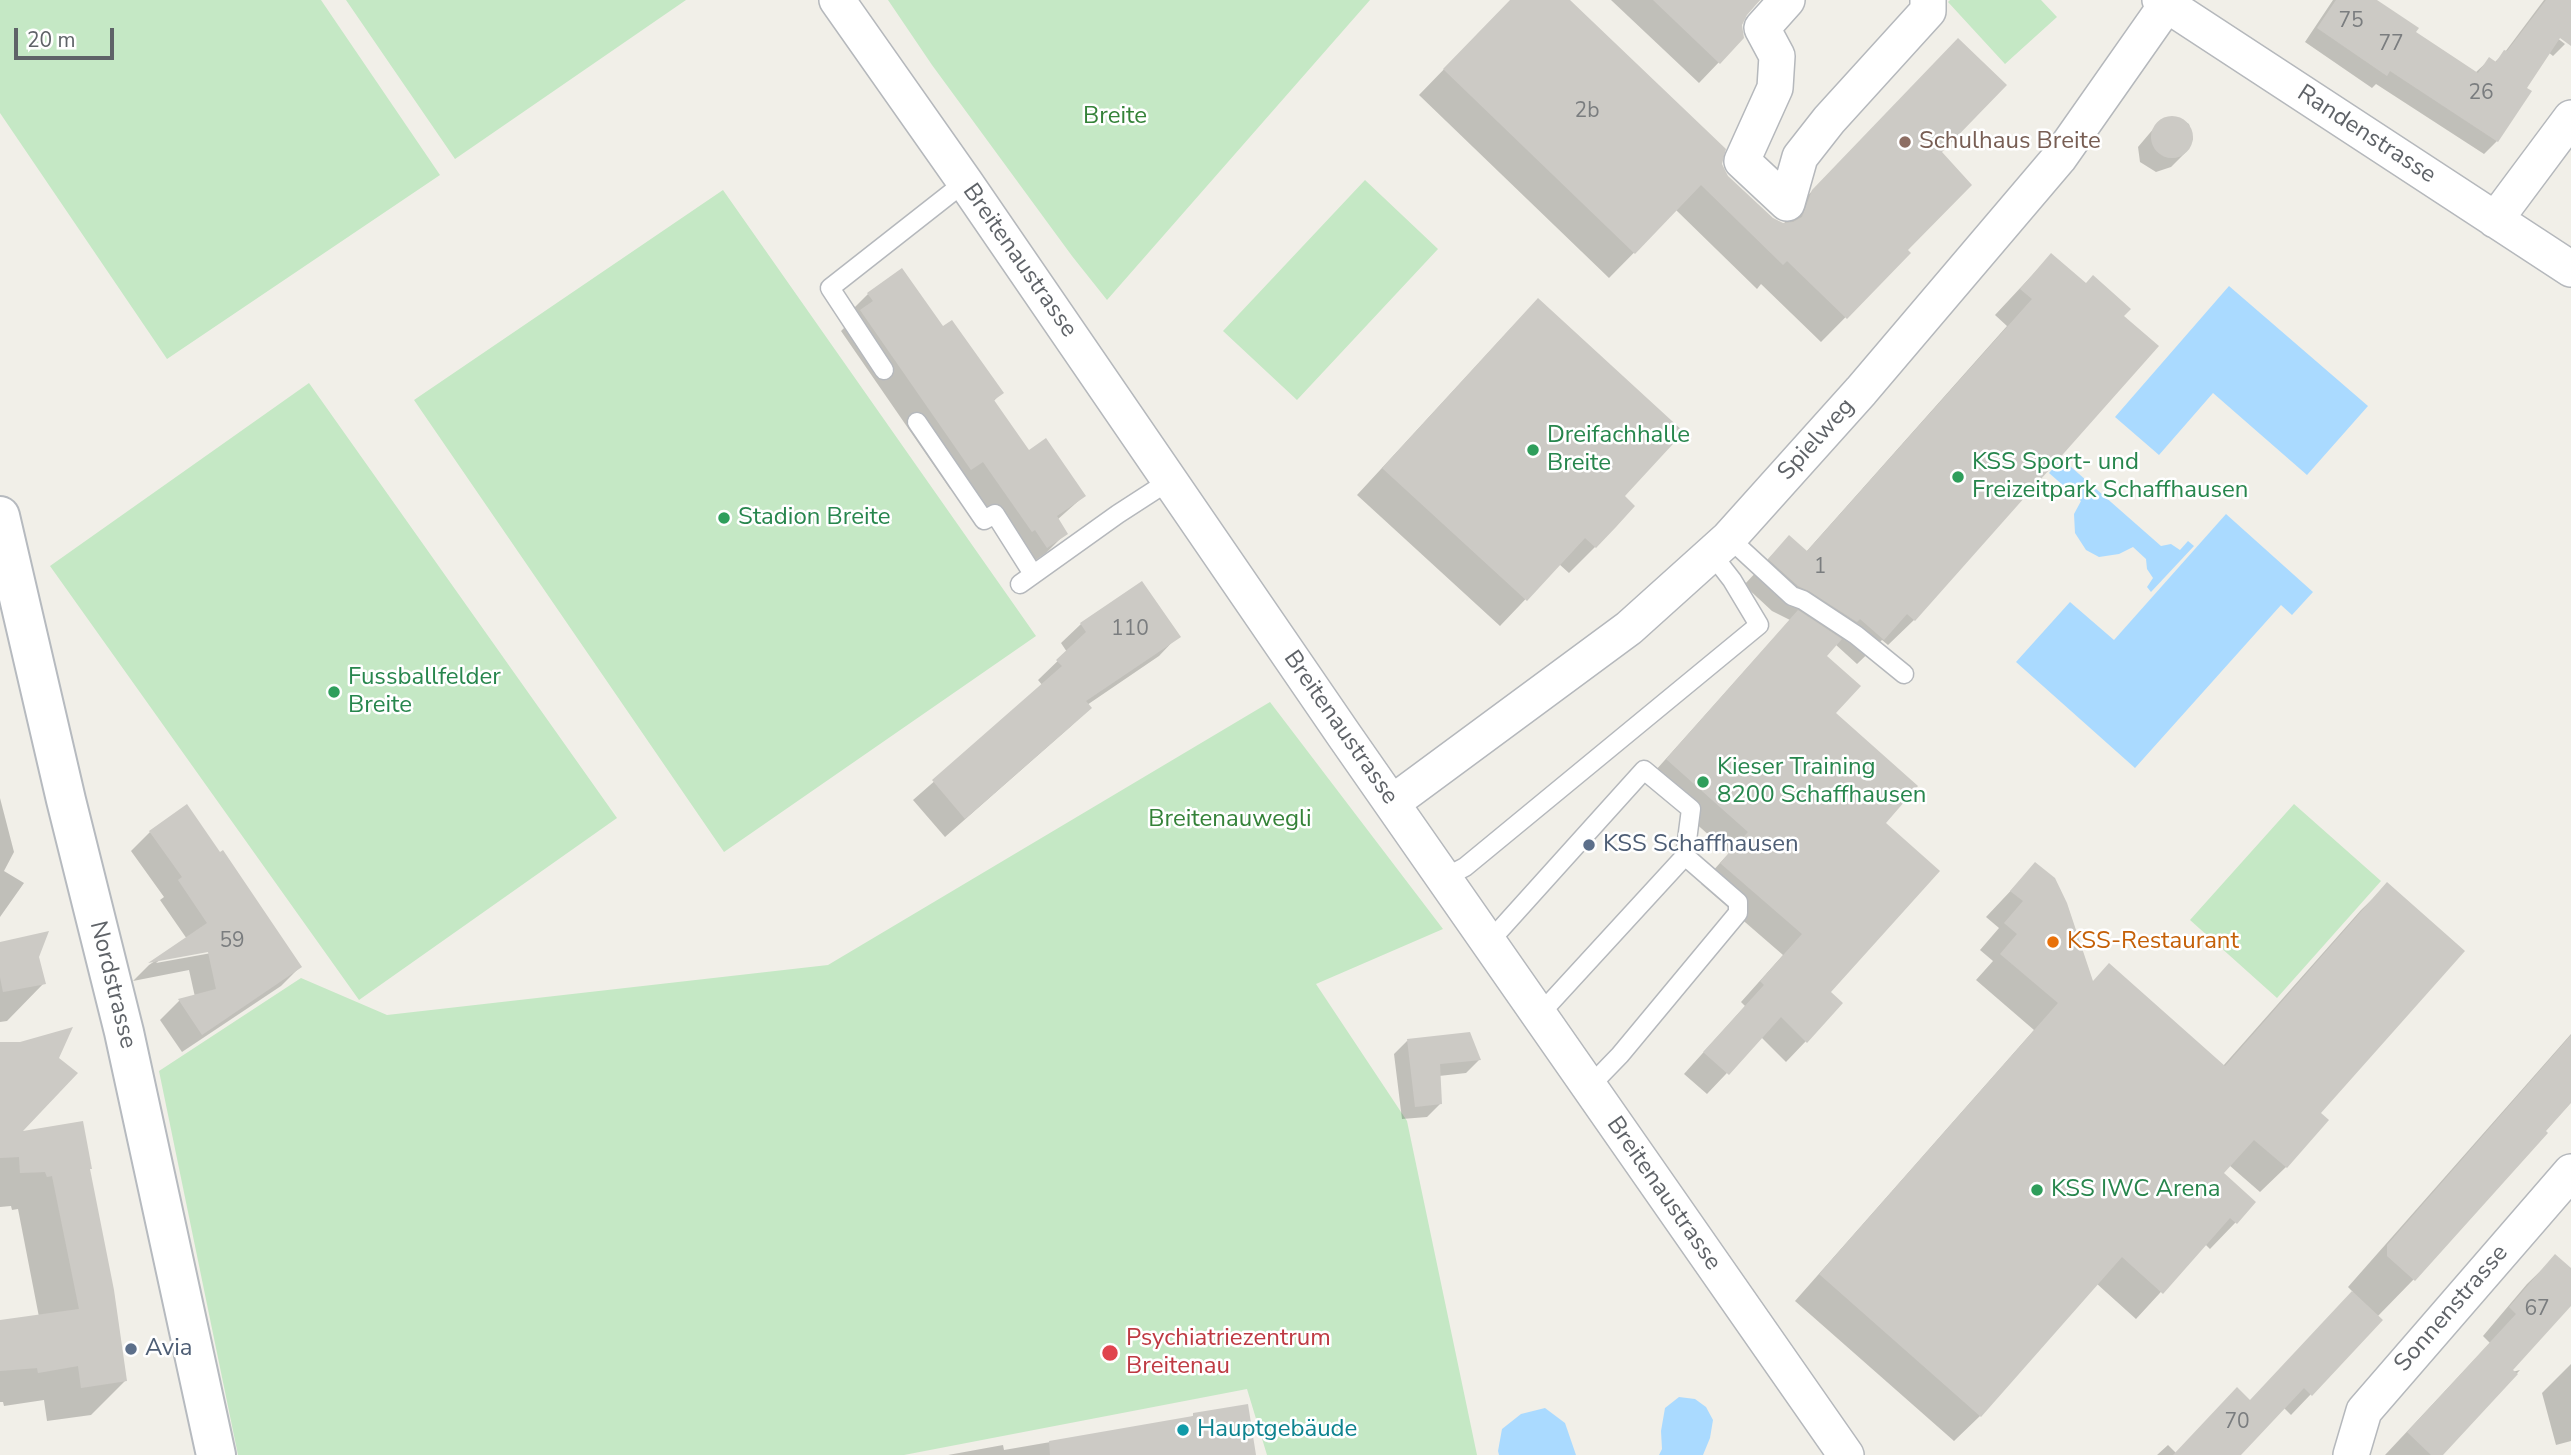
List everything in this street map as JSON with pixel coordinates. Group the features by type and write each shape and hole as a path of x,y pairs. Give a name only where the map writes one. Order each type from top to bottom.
{"street":[{"name":"Breitenaustrasse","path":"837,0 1846,1455"},
{"path":"1787,0 1762,28 1777,56 1775,88 1742,161 1787,203 1800,157 1829,120 1928,11 1928,0"},
{"name":"Randenstrasse","path":"2164,2 2571,269"},
{"name":"Spielweg","path":"1392,803 1629,628 1720,545 1861,391 2059,158 2164,2"},
{"path":"2495,220 2571,118"},
{"name":"Nordstrasse","path":"0,516 66,800 124,1032 216,1455"},
{"name":"Sonnenstrasse","path":"2351,1455 2364,1411 2566,1188"}],"lane":[{"path":"884,370 830,288 965,182"},
{"path":"917,422 984,520 995,514 1027,579 1118,514 1170,481"},
{"path":"1720,545 1792,596 1803,600 1856,635 1904,674"},
{"path":"1444,878 1465,867 1759,625 1732,580 1720,545"},
{"path":"1489,942 1644,770 1691,809 1685,856 1539,1015"},
{"path":"1589,1087 1620,1055 1738,913 1738,902 1685,856"}],"green space":[{"path":"0,0 321,0 440,175 167,359 0,113"},
{"path":"346,0 686,0 455,159"},
{"name":"Breite","path":"888,0 1370,0 1107,300 932,65"},
{"path":"2041,0 2057,17 2005,64 1948,2"},
{"path":"1365,180 1438,249 1297,400 1223,331"},
{"name":"Stadion Breite","path":"723,190 1036,636 724,852 414,400"},
{"name":"Fussballfelder Breite","path":"309,383 617,818 359,1000 50,566"},
{"name":"Breitenauwegli","path":"1270,702 1443,929 1316,984 1407,1121 1477,1455 1267,1455 1247,1389 904,1455 238,1455 159,1071 301,978 387,1015 828,965"},
{"path":"2294,804 2381,881 2277,998 2190,920"}],"water":[{"path":"2229,286 2368,406 2307,475 2213,393 2159,455 2115,417"},
{"path":"2062,459 2161,546 2171,544 2180,550 2188,541 2194,546 2151,592 2147,587 2153,578 2147,569 2146,559 2133,547 2119,554 2099,557 2086,550 2075,533 2074,514 2081,501 2049,473"},
{"path":"2226,514 2313,592 2292,615 2281,605 2135,768 2016,662 2070,602 2114,640"},
{"path":"1679,1397 1695,1399 1706,1407 1713,1420 1703,1455 1659,1455 1662,1449 1661,1431 1665,1408"},
{"path":"1545,1408 1565,1423 1576,1455 1499,1455 1502,1429 1521,1414"}],"building":[{"path":"1510,0 1570,0 1726,149 1722,164 1728,176 1773,218 1783,223 1802,217 1812,190 1958,38 2007,85 1942,152 1972,185 1908,250 1911,253 1847,319 1787,261 1783,265 1701,185 1635,254 1443,69"},
{"path":"1653,0 1760,0 1742,25 1744,38 1720,64"},
{"path":"2336,0 2377,0 2419,28 2416,32 2478,73 2489,57 2496,62 2504,50 2507,51 2546,0 2571,0 2571,46 2560,38 2527,88 2532,91 2498,142 2390,71 2387,76 2317,28"},
{"path":"2172,116 2187,122 2193,137 2187,152 2172,158 2157,152 2151,137 2157,122"},
{"name":"KSS Sport- und Freizeitpark Schaffhausen","path":"2051,253 2086,283 2093,275 2131,309 2124,316 2159,346 1915,621 1907,614 1884,640 1860,619 1857,622 1798,586 1768,559 1789,535 1807,551 2032,299 2020,289"},
{"path":"902,268 943,326 952,320 1004,393 994,400 1029,450 1046,438 1086,496 1057,516 1068,534 1047,548 1035,530 1032,532 983,462 971,470 860,310 873,301 867,293"},
{"name":"Dreifachhalle Breite","path":"1538,298 1684,432 1625,496 1635,506 1616,527 1596,548 1585,538 1527,601 1382,468"},
{"path":"1142,581 1181,637 1086,701 1092,708 965,819 932,780 1062,666 1056,660 1086,632 1080,623"},
{"path":"1798,610 1842,639 1827,656 1861,686 1836,713 1918,786 1886,823 1940,871 1831,992 1843,1003 1807,1043 1781,1017 1729,1075 1703,1052 1764,985 1760,981 1802,934 1720,863 1748,832 1666,759"},
{"path":"187,804 220,852 223,850 302,967 202,1035 178,999 216,989 208,952 148,963 207,923 178,880 182,877 149,831"},
{"name":"KSS IWC Arena","path":"2035,862 2055,878 2067,903 2093,981 2109,963 2225,1066 2387,882 2465,951 2321,1113 2329,1120 2287,1168 2254,1140 2224,1173 2256,1202 2237,1224 2230,1218 2163,1294 2122,1257 1981,1417 1819,1274 2058,1003 2000,954 2017,934 2004,923 2023,901 2010,891"},
{"path":"49,931 39,957 46,984 3,992 0,942"},
{"path":"73,1027 59,1058 78,1073 23,1131 83,1121 114,1290 127,1381 81,1388 78,1366 38,1373 37,1368 0,1371 0,1320 79,1309 52,1176 47,1177 45,1172 20,1173 19,1157 0,1158 0,1042 20,1042"},
{"path":"1470,1032 1481,1060 1440,1064 1442,1104 1415,1107 1407,1039"},
{"path":"2571,1035 2571,1103 2546,1131 2548,1133 2415,1281 2387,1256 2387,1245"},
{"path":"2555,1254 2571,1268 2571,1306 2513,1370 2518,1374 2443,1455 2431,1455 2407,1432 2516,1314 2509,1307"},
{"path":"2352,1291 2383,1320 2312,1396 2304,1388 2241,1455 2173,1455 2237,1387 2250,1400"},
{"name":"Hauptgebäude","path":"1248,1404 1256,1455 1050,1455 1049,1441"}],"place":[{"name":"Schulhaus Breite","path":"1905,142"},
{"name":"Dreifachhalle Breite","path":"1533,450"},
{"name":"KSS Sport- und Freizeitpark Schaffhausen","path":"1958,477"},
{"name":"Stadion Breite","path":"724,518"},
{"name":"Fussballfelder Breite","path":"334,692"},
{"name":"Kieser Training 8200 Schaffhausen","path":"1703,782"},
{"name":"KSS Schaffhausen","path":"1589,845"},
{"name":"KSS-Restaurant","path":"2053,942"},
{"name":"KSS IWC Arena","path":"2037,1190"},
{"name":"Avia","path":"131,1349"},
{"name":"Psychiatriezentrum Breitenau","path":"1110,1353"},
{"name":"Hauptgebäude","path":"1183,1430"}]}
